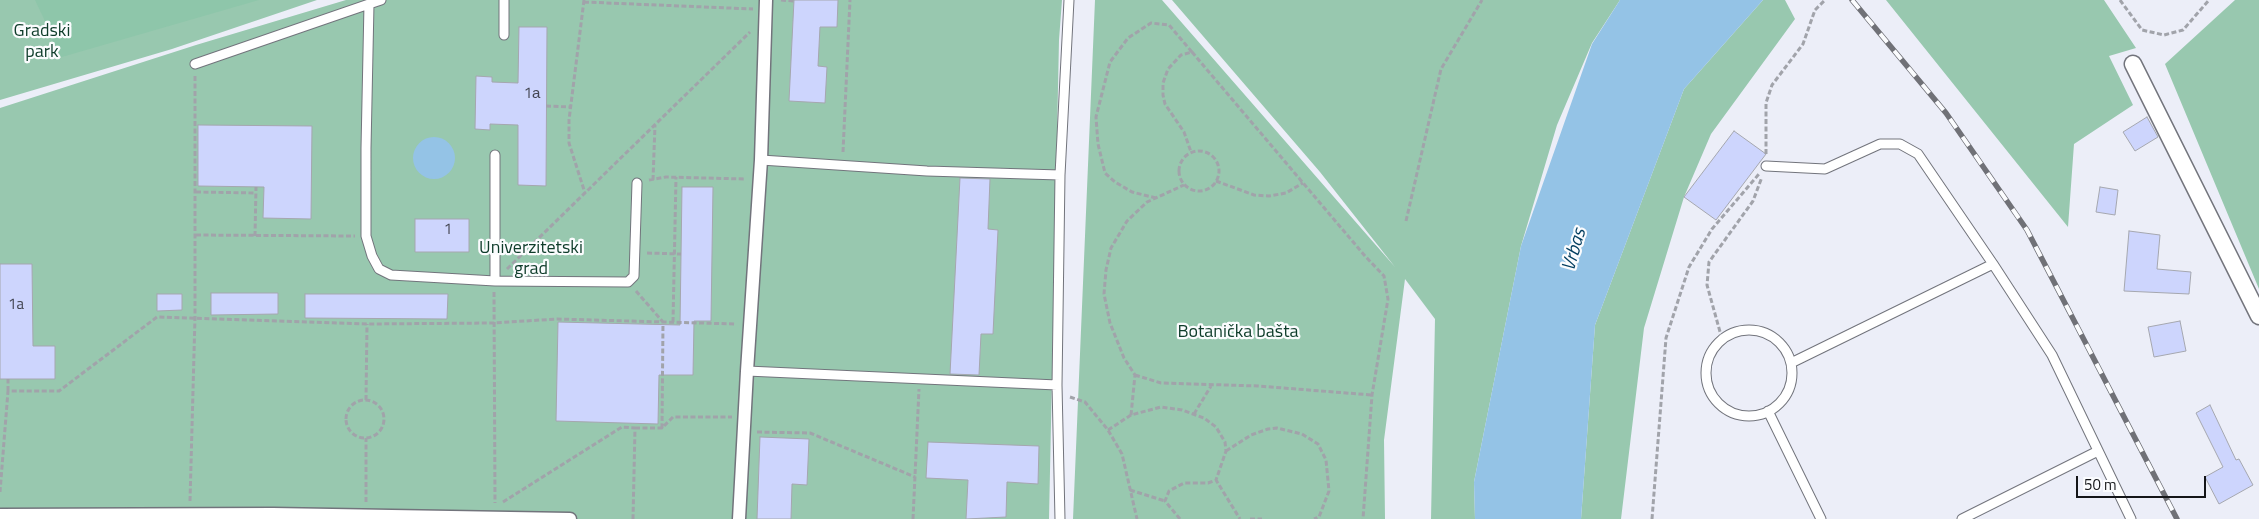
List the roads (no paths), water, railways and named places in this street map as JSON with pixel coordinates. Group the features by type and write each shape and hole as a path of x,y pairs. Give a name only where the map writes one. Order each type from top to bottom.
{"street":[{"path":"739,519 760,180 765,9"},
{"path":"2133,64 2259,316"},
{"path":"0,515 366,515 570,519"}],"lane":[{"path":"195,64 381,0"},
{"path":"504,0 504,35"},
{"path":"1060,519 1057,389 1060,175 1069,0"},
{"path":"369,4 366,236 372,256 380,269 391,276 494,281 628,282 634,276 637,183"},
{"path":"1766,166 1825,170 1880,144 1900,144 1918,154 2052,355 2131,519"},
{"path":"494,281 496,155"},
{"path":"761,160 927,171 1060,175"},
{"path":"1791,363 1993,264"},
{"path":"1742,331 1763,332 1775,339 1785,350 1791,363 1792,377 1788,391 1780,403 1768,411 1755,416 1740,415 1727,410 1716,401 1709,389 1706,376 1707,362 1713,349 1722,339 1742,331"},
{"path":"747,371 919,379 1057,389"},
{"path":"1768,411 1821,519"},
{"path":"1962,519 2098,451"}],"water":[{"name":"Vrbas","path":"1620,0 1763,0 1684,89 1595,325 1581,519 1475,519 1474,482 1521,246 1592,44"},
{"path":"438,137 446,140 452,146 455,158 452,170 446,176 430,179 422,176 416,170 413,154 416,146 422,140"}],"railway":[{"path":"1852,0 1946,113 2027,230 2177,519"}],"park label":[{"name":"Gradski park","path":"42,42"},
{"name":"Univerzitetski grad","path":"531,259"},
{"name":"Botanička bašta","path":"1238,333"}]}
